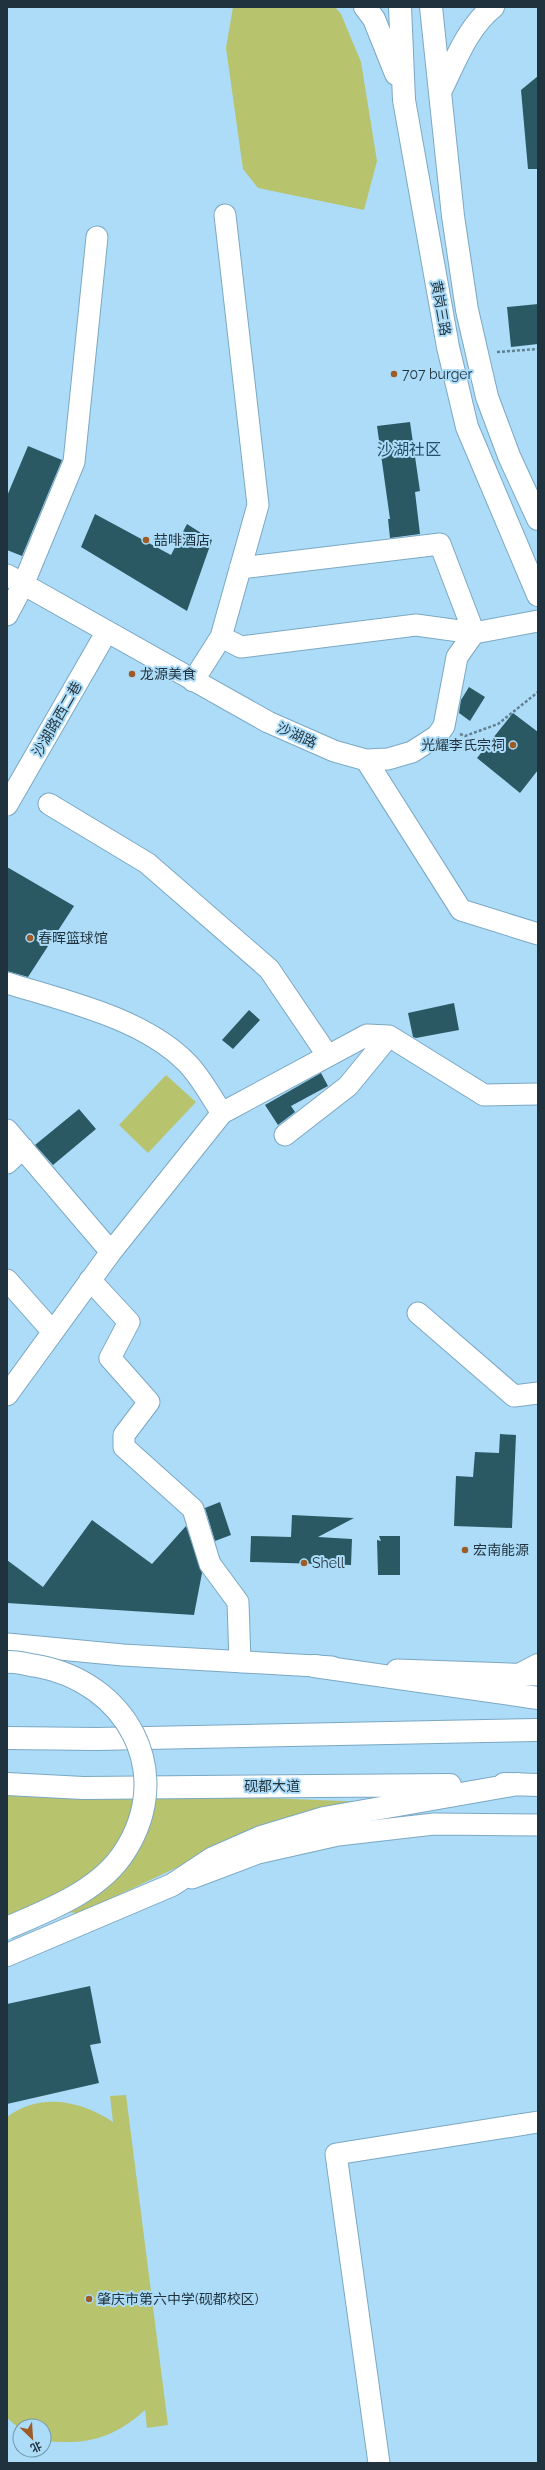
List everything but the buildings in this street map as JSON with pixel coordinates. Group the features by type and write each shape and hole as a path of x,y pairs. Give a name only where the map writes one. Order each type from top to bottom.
{"main road":[{"path":"365,7 374,20 391,57 404,100"},
{"name":"黄岗三路","path":"400,7 404,100 448,347 468,427 538,595"},
{"name":"黄岗三路","path":"432,7 445,139 459,255 477,353 487,397 506,449 538,519"},
{"path":"440,92 465,41 486,13 493,7"},
{"path":"412,145 445,139"},
{"path":"7,1662 44,1668 73,1676 95,1689 116,1707 131,1728 141,1753 147,1780 145,1805 137,1830 124,1853 104,1874 78,1895 7,1928"},
{"path":"528,1675 538,1665"},
{"path":"314,1666 538,1698"},
{"path":"7,1738 96,1739 538,1730"},
{"name":"砚都大道","path":"7,1784 83,1788 528,1784"},
{"path":"7,1955 172,1885 213,1858 261,1837 324,1818 528,1784"}],"street":[{"path":"193,681 221,637 258,505 225,215"},
{"path":"7,615 15,580 74,462 98,237"},
{"path":"240,568 440,544 474,633"},
{"name":"沙湖路","path":"15,580 106,633 268,722 334,751 366,760 388,759 412,752 437,736 444,726"},
{"path":"221,637 241,647 416,625 474,633 538,621"},
{"name":"沙湖路西二巷","path":"7,805 106,633"},
{"path":"444,726 457,656 474,633"},
{"path":"366,760 460,910 538,934"},
{"path":"49,804 147,863 269,969 328,1056"},
{"path":"7,984 104,1013 150,1035 187,1063 222,1113"},
{"path":"7,1396 110,1252 222,1113 367,1035 389,1036 484,1095 538,1094"},
{"path":"285,1135 348,1086 389,1036"},
{"path":"7,1130 110,1252"},
{"path":"7,1163 23,1148"},
{"path":"7,1280 53,1332"},
{"path":"90,1280 129,1322 110,1358 149,1402 124,1435 124,1447 192,1509 210,1564 238,1602 240,1662"},
{"path":"418,1313 514,1396 538,1393"},
{"path":"7,1644 123,1655 240,1662 528,1675"},
{"path":"172,1885 258,1853 338,1835 434,1824 538,1825"},
{"path":"379,2463 336,2154 538,2122"}],"path":[{"path":"477,353 538,349"},
{"path":"444,726 465,736 498,724 538,692"}],"green space":[{"path":"233,7 335,7 341,14 361,62 377,161 364,210 258,188 243,169 226,48"},
{"path":"166,1075 196,1102 148,1153 119,1125"},
{"path":"7,1788 368,1802 263,1827 80,1913 20,1910 7,1916"},
{"name":"肇庆市第六中学(砚都校区)","path":"126,2095 168,2425 147,2428 145,2410 122,2428 110,2434 86,2441 52,2442 52,2418 12,2418 12,2422 7,2418 7,2117 20,2109 33,2104 61,2102 88,2109 113,2122 110,2096"}],"place":[{"name":"707 burger","path":"394,374"},
{"name":"喆啡酒店","path":"146,540"},
{"name":"龙源美食","path":"132,674"},
{"name":"光耀李氏宗祠","path":"513,745"},
{"name":"春晖篮球馆","path":"30,938"},
{"name":"宏南能源","path":"465,1550"},
{"name":"Shell","path":"304,1563"},
{"name":"肇庆市第六中学(砚都校区)","path":"89,2299"}],"district":[{"name":"沙湖社区","path":"409,449"}]}
